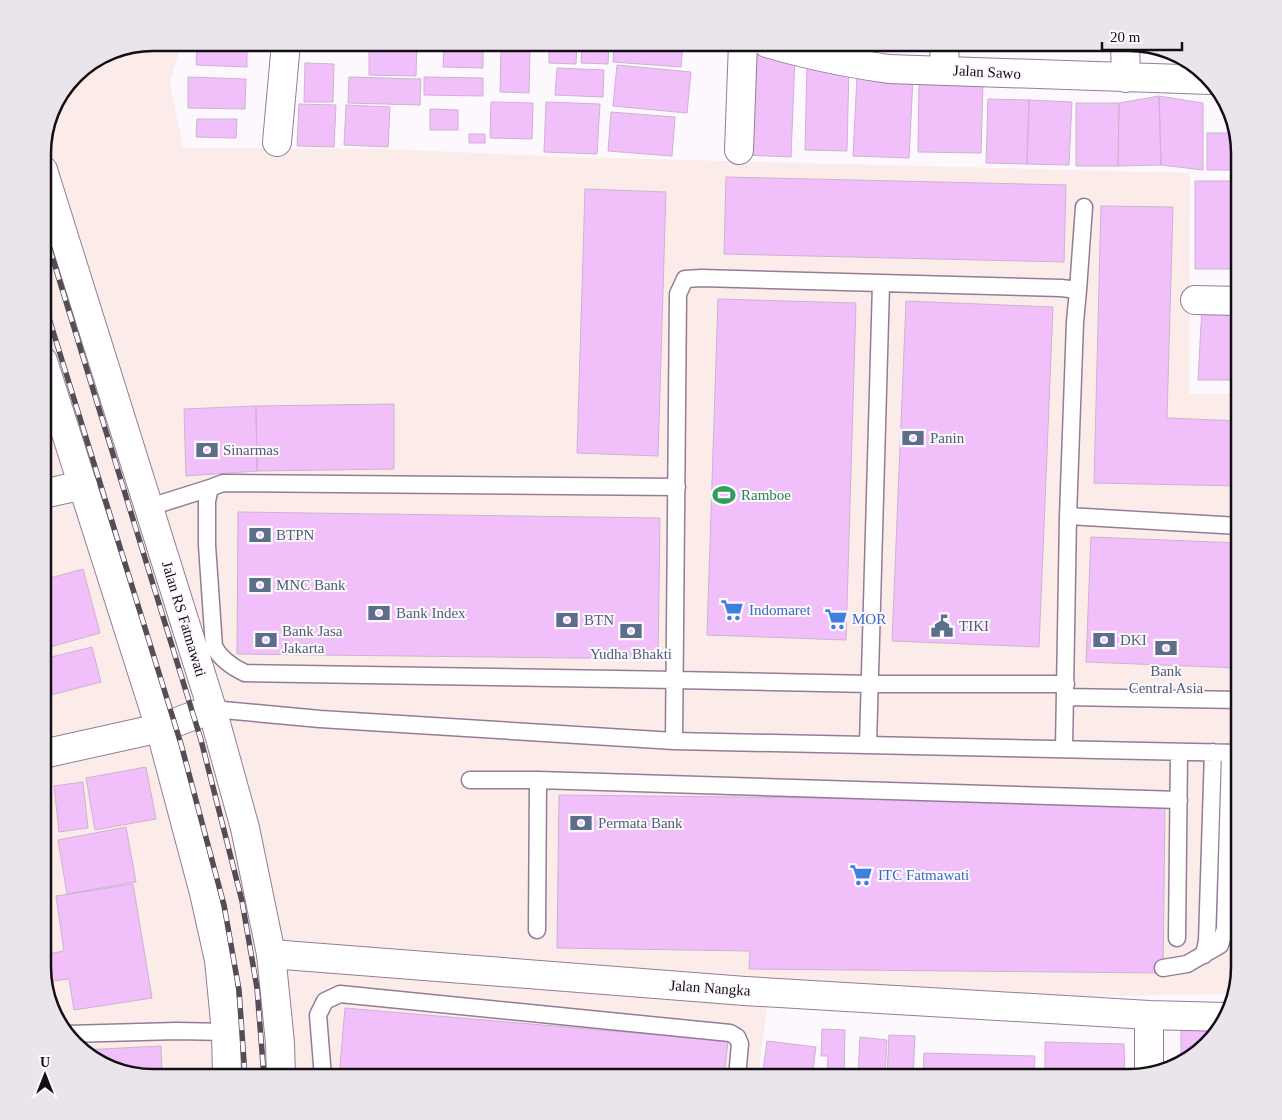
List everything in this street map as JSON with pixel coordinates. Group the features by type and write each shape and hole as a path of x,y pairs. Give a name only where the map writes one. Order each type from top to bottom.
{"street":[{"path":"277,142 285,51"},
{"path":"740,150 743,51"},
{"name":"Jalan Sawo","path":"802,51 848,63 889,68 1200,80"},
{"path":"944,51 945,70"},
{"path":"1125,51 1126,78"},
{"name":"Jalan RS Fatmawati","path":"51,196 212,709 244,828 271,954 281,1069"},
{"path":"1195,300 1231,301"},
{"path":"51,386 160,728 204,893 219,960 226,1032 227,1069"},
{"path":"51,492 83,485"},
{"path":"51,752 160,728 212,709"},
{"name":"Jalan Nangka","path":"271,954 745,991 1148,1015 1218,1017"},
{"path":"1148,1015 1149,1067"}],"lane":[{"path":"1064,749 1068,516 1075,322 1084,207"},
{"path":"674,741 678,294 685,279 1078,290"},
{"path":"868,745 881,284"},
{"path":"150,507 223,483 677,487"},
{"path":"210,488 207,501 207,545 214,647 219,656 227,663 244,673 870,684 1231,700"},
{"path":"1068,516 1231,526"},
{"path":"212,709 320,719 674,741 1231,753"},
{"path":"1177,938 1179,752"},
{"path":"1204,955 1207,940 1213,752"},
{"path":"470,780 538,780 1179,800"},
{"path":"537,930 538,780"},
{"path":"1163,968 1188,964 1220,945 1225,929 1231,823"},
{"path":"322,1069 318,1015 325,1001 340,994 730,1033 737,1036 740,1044 739,1069"},
{"path":"76,1034 226,1032"}],"shaded area":[{"path":"179,51 170,84 183,148 386,149 574,157 1190,173 1189,394 1231,393 1231,967 1227,994 768,1002 759,1069 153,1069 133,1067 114,1061 96,1052 68,1024 59,1006 51,974 51,146 59,114 68,96 96,68 114,59 133,53"}],"building":[{"path":"197,51 247,51 247,67 196,65"},
{"path":"369,51 417,51 416,76 369,75"},
{"path":"444,51 483,51 483,68 443,67"},
{"path":"501,51 530,51 529,93 500,92"},
{"path":"549,51 577,51 576,64 549,63"},
{"path":"582,51 609,51 608,64 581,63"},
{"path":"614,51 682,51 681,67 613,62"},
{"path":"747,54 795,56 791,157 743,155"},
{"path":"305,63 334,64 333,102 304,102"},
{"path":"617,65 691,72 687,113 613,106"},
{"path":"807,65 849,65 847,151 805,150"},
{"path":"557,68 604,70 603,97 555,95"},
{"path":"857,76 913,78 909,158 853,156"},
{"path":"188,77 246,79 245,109 188,108"},
{"path":"349,77 421,79 420,105 348,103"},
{"path":"424,77 483,78 483,96 424,95"},
{"path":"919,84 983,85 981,153 918,152"},
{"path":"1159,96 1203,103 1203,170 1161,165"},
{"path":"1159,96 1161,165 1118,166 1119,103"},
{"path":"988,99 1029,100 1027,164 986,163"},
{"path":"1029,100 1072,102 1069,165 1027,164"},
{"path":"491,102 533,103 532,139 490,138"},
{"path":"546,102 600,104 597,154 544,152"},
{"path":"1076,103 1119,103 1118,166 1076,166"},
{"path":"299,104 336,105 334,147 297,146"},
{"path":"346,105 390,107 388,147 344,145"},
{"path":"430,109 458,110 458,130 430,130"},
{"path":"611,112 675,117 672,156 608,151"},
{"path":"197,119 237,119 236,138 196,137"},
{"path":"1207,133 1229,133 1231,170 1207,170"},
{"path":"469,134 485,134 485,143 469,143"},
{"path":"726,177 1066,185 1064,262 724,254"},
{"path":"1195,181 1231,181 1231,269 1195,269"},
{"path":"585,189 666,192 658,456 577,453"},
{"path":"1101,206 1173,207 1167,418 1231,421 1231,486 1094,483"},
{"path":"718,299 856,303 846,640 707,635"},
{"path":"906,301 1053,307 1039,647 892,641"},
{"path":"1202,306 1231,308 1231,380 1198,380"},
{"path":"394,404 394,469 257,471 256,406"},
{"path":"256,406 257,471 186,476 184,409"},
{"path":"238,512 660,518 658,659 237,654"},
{"path":"1091,537 1231,543 1231,668 1086,662"},
{"path":"83,569 100,633 51,647 51,578"},
{"path":"92,647 101,682 51,695 51,657"},
{"path":"146,767 156,819 95,830 86,778"},
{"path":"83,782 88,828 59,832 54,786"},
{"name":"ITC Fatmawati","path":"559,795 1165,802 1163,973 749,969 750,951 557,948"},
{"path":"126,827 136,882 67,894 58,840"},
{"path":"133,884 152,998 74,1010 69,979 52,981 51,974 51,953 64,951 56,896"},
{"path":"345,1008 728,1041 725,1069 340,1069"},
{"path":"822,1029 845,1030 844,1069 827,1069 828,1056 821,1056"},
{"path":"1181,1030 1208,1031 1191,1048 1181,1054"},
{"path":"889,1035 915,1036 913,1069 887,1069"},
{"path":"860,1037 887,1040 885,1069 858,1069"},
{"path":"767,1041 816,1047 813,1069 763,1069"},
{"path":"1045,1042 1124,1044 1125,1069 1045,1069"},
{"path":"161,1046 162,1069 133,1067 114,1061 93,1049"},
{"path":"924,1053 1035,1056 1034,1069 923,1069"}],"railway":[{"path":"51,253 201,740 242,901 257,988 263,1069"},
{"path":"51,325 181,744 224,905 239,990 244,1069"}],"place":[{"name":"Panin","path":"913,438"},
{"name":"Sinarmas","path":"207,450"},
{"name":"Ramboe","path":"724,495"},
{"name":"BTPN","path":"260,535"},
{"name":"MNC Bank","path":"260,585"},
{"name":"Indomaret","path":"732,610"},
{"name":"Bank Index","path":"379,613"},
{"name":"MOR","path":"836,619"},
{"name":"BTN","path":"567,620"},
{"name":"TIKI","path":"942,626"},
{"name":"Yudha Bhakti","path":"631,631"},
{"name":"Bank Jasa Jakarta","path":"266,640"},
{"name":"DKI","path":"1104,640"},
{"name":"Bank Central Asia","path":"1166,648"},
{"name":"Permata Bank","path":"581,823"},
{"name":"ITC Fatmawati","path":"861,875"}]}
